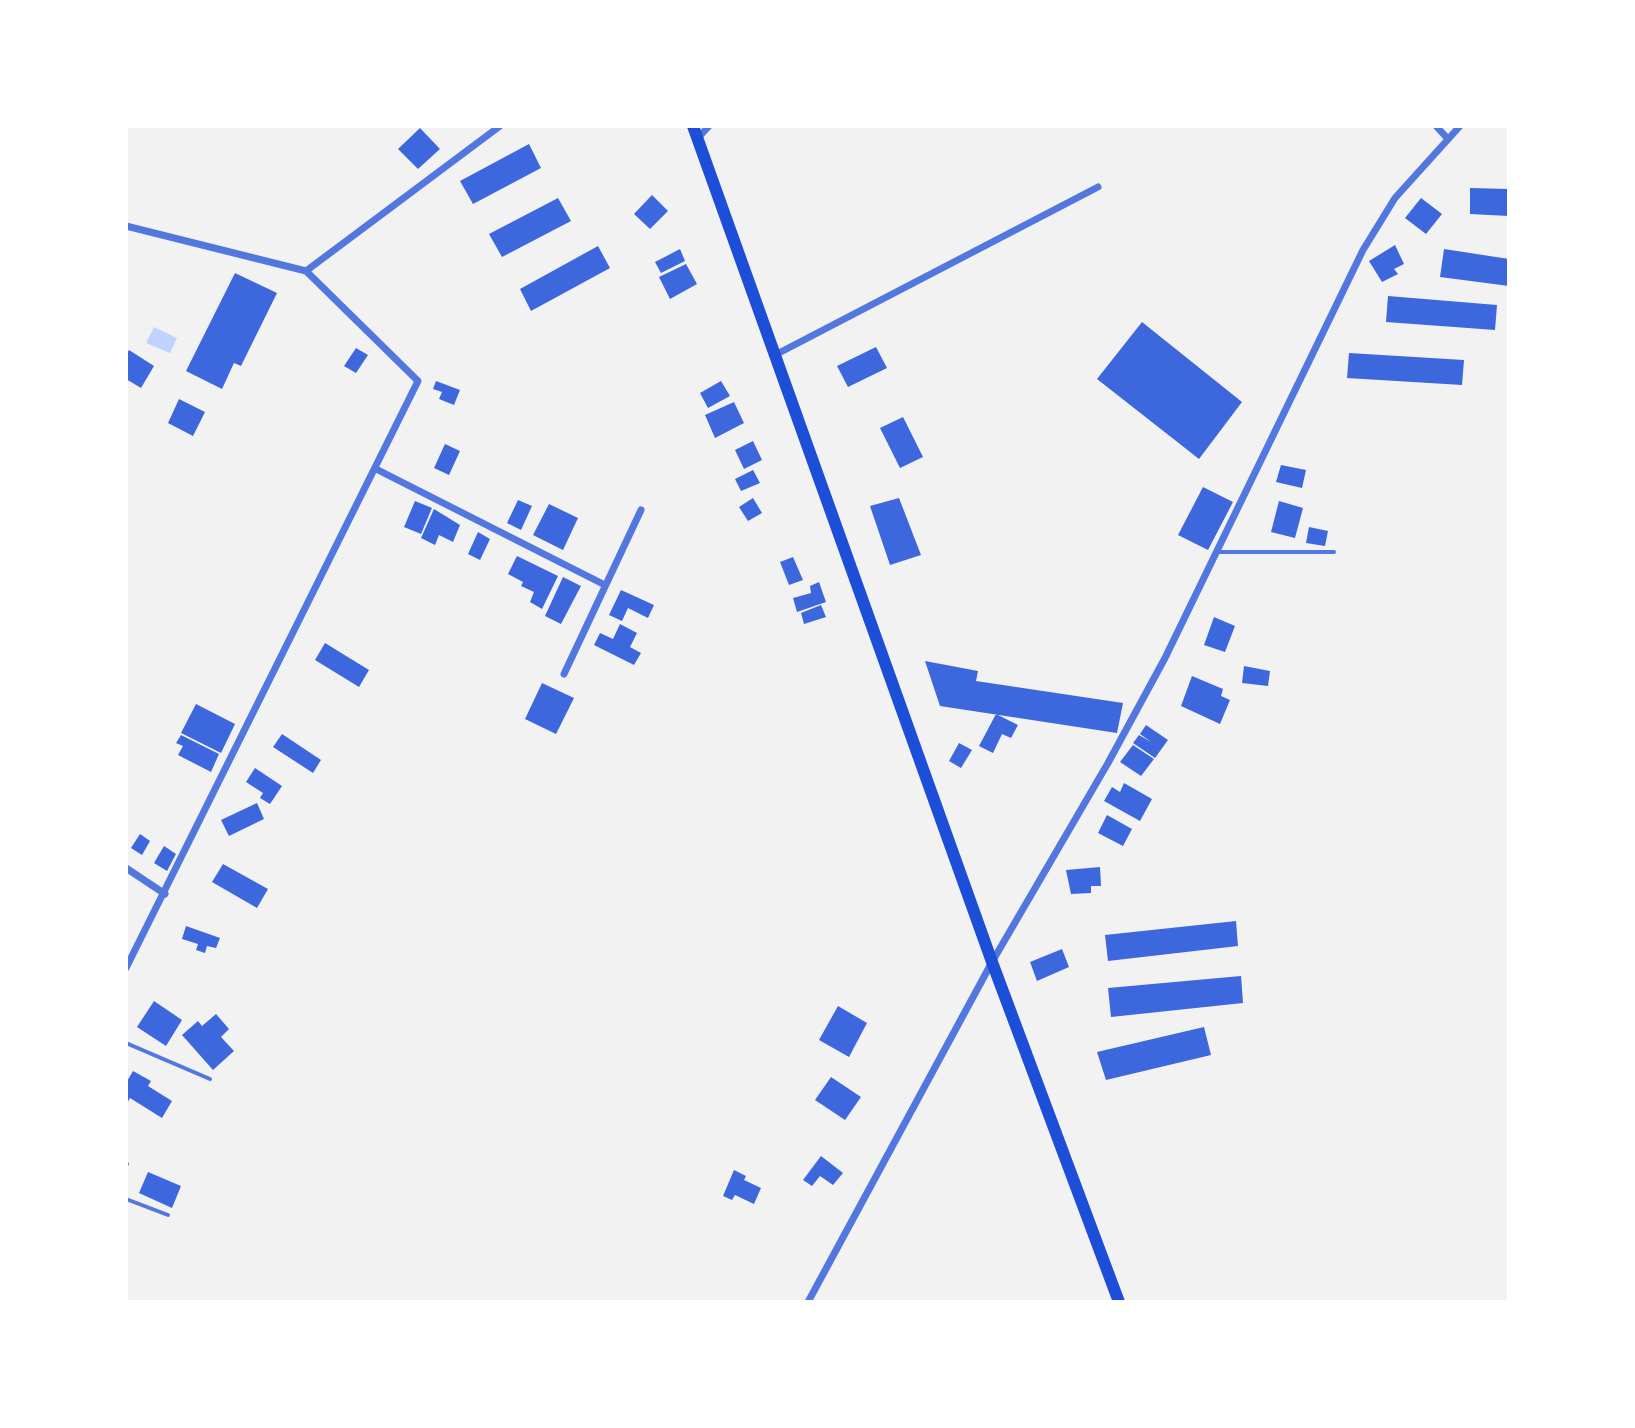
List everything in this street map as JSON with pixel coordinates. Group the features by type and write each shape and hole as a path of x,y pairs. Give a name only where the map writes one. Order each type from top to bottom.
{"main road":[{"path":"695,132 992,962 1119,1302"}],"street":[{"path":"306,271 500,126"},
{"path":"695,132 709,126"},
{"path":"1436,126 1448,139"},
{"path":"808,1302 992,962 1165,658 1363,250 1395,198 1460,126"},
{"path":"775,355 1098,187"},
{"path":"126,226 306,271 418,381 126,968"},
{"path":"376,469 605,585"},
{"path":"564,674 641,510"},
{"path":"126,868 165,894"}],"lane":[{"path":"1217,552 1334,552"},
{"path":"126,1043 210,1079"},
{"path":"126,1199 168,1215"}],"water":[{"path":"154,327 177,338 170,353 146,343"}],"building":[{"path":"420,128 440,149 418,169 398,149"},
{"path":"529,144 541,168 473,204 460,181"},
{"path":"1470,188 1509,189 1509,216 1470,214"},
{"path":"652,195 668,211 650,229 634,214"},
{"path":"558,198 571,221 502,257 489,234"},
{"path":"1421,198 1442,214 1426,234 1405,218"},
{"path":"1395,245 1404,264 1394,269 1398,274 1382,282 1369,261"},
{"path":"598,246 610,268 531,311 520,289"},
{"path":"680,249 685,261 661,273 655,262"},
{"path":"1444,249 1509,259 1509,286 1440,277"},
{"path":"686,264 697,284 670,299 659,277"},
{"path":"235,273 277,293 241,366 234,363 222,389 186,371"},
{"path":"1388,296 1497,305 1495,330 1386,322"},
{"path":"1142,322 1242,402 1199,459 1097,379"},
{"path":"876,347 887,368 848,387 837,366"},
{"path":"356,348 368,355 356,373 344,366"},
{"path":"129,350 154,366 141,388 126,379 126,355"},
{"path":"1349,353 1464,360 1462,385 1347,378"},
{"path":"436,381 460,390 454,405 439,399 442,392 433,389"},
{"path":"721,381 730,396 708,408 700,393"},
{"path":"179,399 205,412 193,436 168,423"},
{"path":"734,402 744,423 715,438 705,415"},
{"path":"903,417 923,457 900,468 880,428"},
{"path":"753,441 762,460 744,469 735,450"},
{"path":"445,444 460,451 449,475 434,468"},
{"path":"1281,465 1306,470 1302,488 1276,482"},
{"path":"753,470 760,483 741,491 735,479"},
{"path":"1203,487 1233,502 1208,550 1178,535"},
{"path":"753,498 762,513 748,521 739,507"},
{"path":"899,498 921,555 890,565 870,506"},
{"path":"518,500 532,506 521,530 507,523"},
{"path":"415,501 432,508 421,534 404,527"},
{"path":"1279,501 1303,508 1295,538 1271,532"},
{"path":"549,504 578,518 563,550 533,535"},
{"path":"434,509 460,525 453,542 439,535 435,545 421,538"},
{"path":"1309,527 1328,531 1325,546 1306,543"},
{"path":"478,532 490,539 480,560 468,554"},
{"path":"517,556 558,576 542,609 530,602 534,592 521,586 523,582 508,574"},
{"path":"793,557 803,580 789,585 780,562"},
{"path":"563,577 581,586 561,624 545,616"},
{"path":"819,582 826,602 797,612 793,598 811,593 810,586"},
{"path":"621,590 654,605 648,618 628,608 622,621 609,615"},
{"path":"821,605 826,617 804,624 801,613"},
{"path":"1214,617 1235,626 1225,652 1204,645"},
{"path":"620,624 637,633 630,647 641,653 634,665 594,645 600,633 613,639"},
{"path":"325,643 369,670 359,687 315,660"},
{"path":"925,661 978,671 976,681 1123,703 1117,733 940,706"},
{"path":"1244,666 1270,671 1268,686 1242,683"},
{"path":"1192,676 1223,689 1221,696 1230,700 1220,724 1181,706"},
{"path":"542,683 574,698 556,734 525,719"},
{"path":"196,704 235,724 221,753 181,733"},
{"path":"996,714 1018,725 1011,738 1002,734 993,753 979,746"},
{"path":"1146,725 1168,740 1155,758 1133,743 1139,735 1151,742 1140,734"},
{"path":"282,734 321,760 313,773 273,747"},
{"path":"181,735 219,754 211,772 178,755 183,746 176,743"},
{"path":"959,743 972,750 961,768 949,761"},
{"path":"1133,745 1154,759 1141,776 1120,762"},
{"path":"255,768 282,786 270,804 260,798 263,793 246,782"},
{"path":"1124,783 1152,799 1140,821 1104,801 1112,787 1120,792"},
{"path":"257,803 264,819 229,836 221,820"},
{"path":"1107,815 1132,829 1123,846 1098,833"},
{"path":"140,834 150,841 142,855 131,848"},
{"path":"164,846 176,854 167,871 154,863"},
{"path":"223,864 268,889 257,908 212,882"},
{"path":"1100,867 1101,886 1091,886 1091,893 1071,894 1066,870"},
{"path":"1236,921 1238,946 1108,961 1105,935"},
{"path":"186,926 220,938 216,948 207,946 205,953 196,950 198,944 182,939"},
{"path":"1062,949 1069,967 1037,981 1030,962"},
{"path":"1241,976 1243,1003 1111,1017 1108,988"},
{"path":"154,1001 182,1020 166,1046 137,1027"},
{"path":"838,1006 867,1023 849,1057 819,1040"},
{"path":"216,1014 229,1029 221,1037 234,1051 213,1070 182,1035 198,1021 202,1026"},
{"path":"1204,1027 1211,1055 1106,1080 1097,1052"},
{"path":"133,1071 151,1081 148,1086 172,1101 162,1118 130,1098 126,1105 126,1083"},
{"path":"831,1077 861,1097 845,1120 815,1100"},
{"path":"821,1156 843,1173 833,1185 820,1176 812,1186 803,1180"},
{"path":"734,1170 746,1176 744,1180 761,1188 754,1204 735,1195 732,1200 723,1196"},
{"path":"148,1172 181,1186 172,1208 139,1193"}]}
